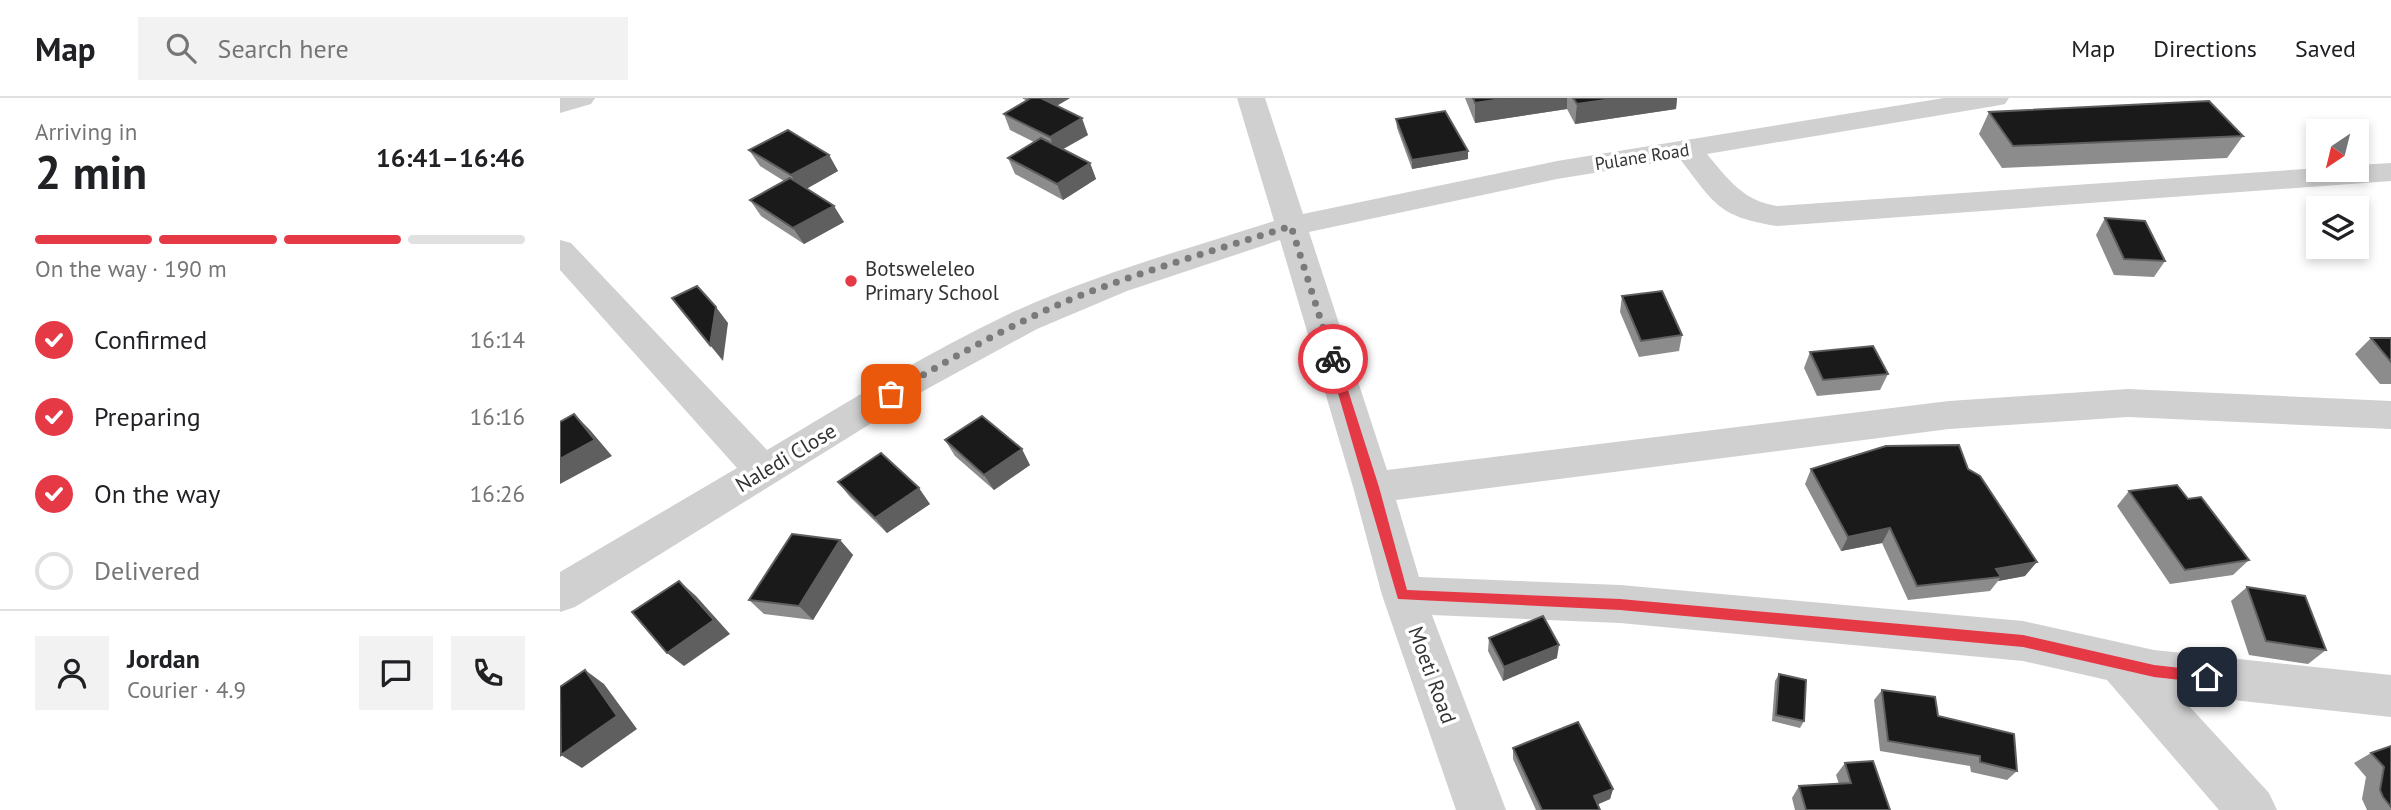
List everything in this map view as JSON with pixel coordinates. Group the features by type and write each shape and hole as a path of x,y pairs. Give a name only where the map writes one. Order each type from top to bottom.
{"street":[{"path":"560,105 581,98"},
{"name":"Moeti Road","path":"1251,98 1373,487 1403,595 1481,810"},
{"name":"Pulane Road","path":"1291,226 1557,170 1996,98"},
{"path":"1688,150 1726,197 1750,212 1777,216 2389,174"},
{"name":"Naledi Close","path":"560,594 912,382 1046,311 1115,283 1291,226"},
{"path":"566,267 764,472"},
{"path":"1373,487 1949,415 2128,403 2391,415"},
{"path":"1403,595 1620,604 2023,641 2154,671 2391,696"},
{"path":"2119,663 2252,810"}],"building":[{"path":"1031,98 1041,98 1082,118 1050,137 1004,114"},
{"path":"1473,98 1508,98 1475,103"},
{"path":"1573,98 1619,98 1577,104"},
{"path":"2209,101 2243,136 2013,146 1989,112"},
{"path":"1445,111 1468,151 1412,160 1396,119"},
{"path":"788,130 829,155 791,175 749,150"},
{"path":"1041,138 1090,163 1057,184 1008,158"},
{"path":"790,178 834,206 793,228 750,200"},
{"path":"2105,218 2145,221 2165,261 2124,259"},
{"path":"697,286 716,307 710,345 672,298"},
{"path":"1662,291 1682,335 1641,341 1622,296"},
{"path":"2371,338 2391,338 2391,362"},
{"path":"1873,346 1888,374 1823,380 1810,352"},
{"path":"574,414 595,440 560,459 560,422"},
{"path":"982,416 1022,449 984,475 945,440"},
{"path":"1959,445 1968,469 1980,476 2037,562 1996,569 2001,577 1917,586 1890,528 1848,537 1811,469 1886,446"},
{"path":"881,453 919,488 875,518 838,482"},
{"path":"2177,485 2188,499 2201,497 2249,560 2185,570 2129,491"},
{"path":"792,534 840,540 799,606 749,600"},
{"path":"679,581 714,620 667,653 632,612"},
{"path":"2247,587 2305,596 2326,650 2266,641"},
{"path":"1543,616 1559,645 1504,667 1489,638"},
{"path":"585,670 617,716 561,755 560,687"},
{"path":"1779,674 1806,680 1804,721 1776,715"},
{"path":"1882,690 1935,697 1938,716 2014,734 2017,771 1980,762 1980,756 1888,741"},
{"path":"1578,722 1613,789 1594,796 1600,810 1542,810 1513,748"},
{"path":"2391,746 2391,807 2380,790 2384,767 2371,753"},
{"path":"1873,761 1890,810 1806,810 1799,786 1851,783 1845,763"}],"way so far":[{"path":"891,394 1067,301 1291,226 1333,359"}],"place":[{"name":"Botsweleleo Primary School","path":"851,281"}],"route":[{"path":"1333,359 1403,595 1620,604 2023,641 2154,671 2207,677"}]}
